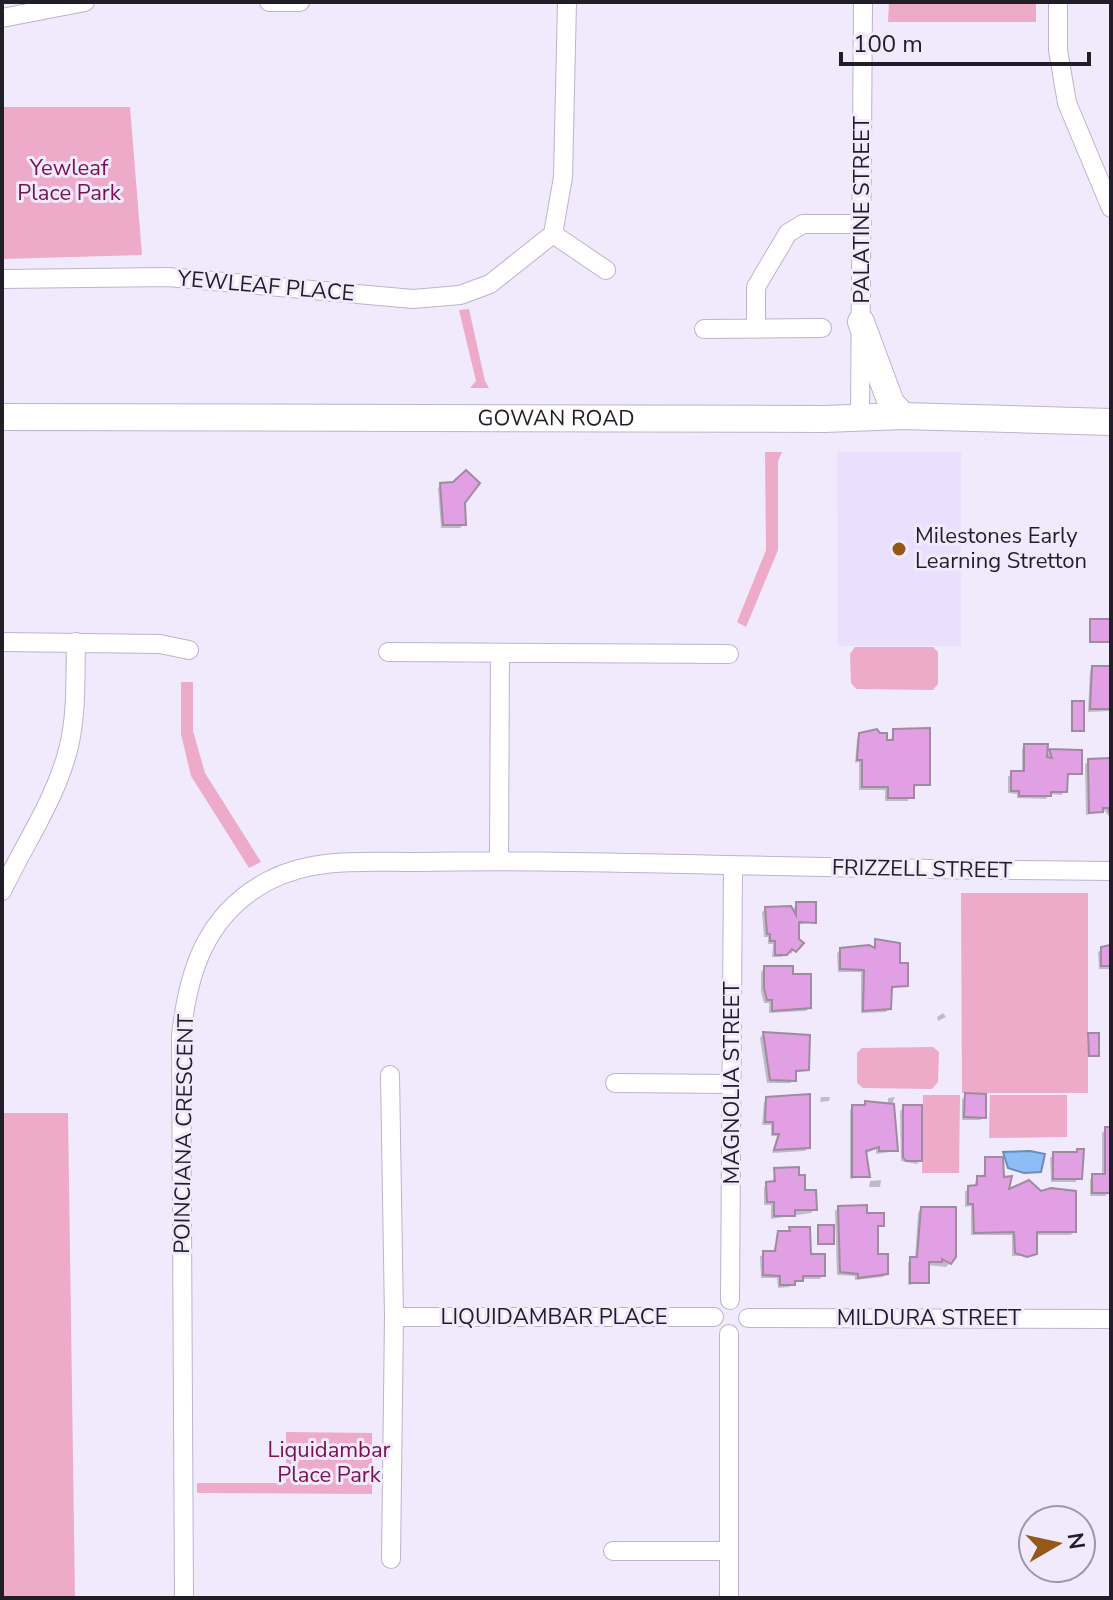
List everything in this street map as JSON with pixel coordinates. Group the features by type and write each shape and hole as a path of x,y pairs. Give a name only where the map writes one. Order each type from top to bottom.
{"main road":[{"path":"861,322 891,403 903,416"},
{"name":"GOWAN ROAD","path":"2,417 903,416 1111,422"}],"street":[{"path":"2,18 85,2"},
{"path":"269,2 300,2"},
{"path":"567,2 563,177 553,234 606,270"},
{"name":"PALATINE STREET","path":"860,417 863,2"},
{"path":"1058,2 1058,50 1067,103 1111,208"},
{"path":"756,329 756,287 788,233 803,224 862,224"},
{"name":"YEWLEAF PLACE","path":"2,279 168,277 413,299 460,295 480,288 553,234"},
{"path":"704,329 822,328"},
{"path":"2,642 160,644 189,650"},
{"path":"2,891 44,811 69,746 75,715 76,642"},
{"path":"388,652 729,654"},
{"path":"499,861 500,653"},
{"name":"POINCIANA CRESCENT","path":"184,1598 181,1036 186,989 197,957 216,925 241,899 287,872 337,863 499,861 733,865"},
{"name":"FRIZZELL STREET","path":"733,865 1111,871"},
{"name":"MAGNOLIA STREET","path":"730,1300 733,865"},
{"path":"390,1075 394,1317 391,1559"},
{"path":"615,1083 732,1084"},
{"path":"730,1300 740,1303 748,1318 744,1328 729,1334 720,1330 714,1317 721,1304 730,1300"},
{"name":"LIQUIDAMBAR PLACE","path":"394,1317 714,1317"},
{"name":"MILDURA STREET","path":"748,1318 1111,1319"},
{"path":"729,1334 729,1598"},
{"path":"613,1551 729,1551"}],"shaded area":[{"name":"Milestones Early Learning Stretton","path":"837,452 961,452 961,646 838,646"}],"green space":[{"path":"889,2 1036,2 1036,22 888,22"},
{"name":"Yewleaf Place Park","path":"2,107 130,107 142,255 2,259"},
{"path":"469,309 489,388 470,388 476,381 459,310"},
{"path":"765,452 782,452 778,461 778,550 746,627 737,622 766,550"},
{"path":"855,647 933,647 938,652 938,684 933,690 856,689 851,683 850,654"},
{"path":"181,682 193,682 193,731 205,773 261,862 249,868 191,776 181,734"},
{"path":"961,893 1088,893 1088,1093 962,1093"},
{"path":"933,1047 939,1052 938,1082 932,1089 863,1088 857,1083 857,1053 862,1048"},
{"path":"923,1095 960,1095 959,1173 922,1173"},
{"path":"990,1095 1067,1095 1067,1137 989,1138"},
{"path":"2,1113 68,1113 75,1598 2,1598"},
{"name":"Liquidambar Place Park","path":"286,1432 372,1433 372,1494 197,1493 197,1483 286,1483"}],"water":[{"path":"1003,1152 1045,1154 1041,1172 1024,1173 1008,1168"}],"building":[{"path":"466,470 480,483 465,503 466,525 443,525 440,483 453,482"},
{"path":"1090,619 1111,619 1111,642 1090,642"},
{"path":"1092,666 1111,666 1111,709 1090,709"},
{"path":"1072,701 1084,701 1084,731 1072,731"},
{"path":"930,728 930,785 914,785 914,798 888,798 888,787 862,787 862,760 857,760 859,733 877,729 880,733 887,733 887,740 893,740 893,729"},
{"path":"1024,744 1048,744 1047,757 1052,758 1049,749 1082,750 1082,774 1068,774 1067,792 1051,792 1051,796 1019,796 1019,791 1011,791 1011,771 1024,771"},
{"path":"1111,758 1111,816 1108,808 1103,808 1103,812 1089,813 1088,759"},
{"path":"796,902 816,902 816,923 799,922 799,939 804,943 796,952 792,949 787,955 775,955 775,941 770,941 770,934 767,934 765,907 791,906 796,915"},
{"path":"875,939 900,943 900,963 908,963 908,986 892,987 891,1009 863,1011 864,970 840,969 840,948 869,945 875,948"},
{"path":"1110,945 1111,966 1101,966 1101,947"},
{"path":"764,966 793,966 793,974 811,974 811,1008 772,1011 772,1000 767,1000 764,988"},
{"path":"763,1032 810,1035 809,1070 796,1071 796,1081 770,1080"},
{"path":"1088,1033 1099,1033 1099,1056 1089,1056"},
{"path":"965,1093 986,1094 986,1118 964,1117"},
{"path":"810,1094 810,1148 774,1150 779,1134 773,1134 773,1122 765,1122 766,1097"},
{"path":"865,1101 894,1104 898,1151 879,1151 879,1147 866,1151 870,1177 852,1177 852,1105 865,1105"},
{"path":"903,1105 922,1105 922,1161 906,1161 903,1157"},
{"path":"1105,1127 1111,1127 1111,1193 1092,1193 1092,1174 1105,1174"},
{"path":"1077,1149 1084,1149 1082,1179 1053,1179 1053,1152 1077,1152"},
{"path":"985,1157 1003,1157 1004,1177 1012,1176 1009,1189 1029,1180 1041,1191 1051,1188 1076,1191 1076,1232 1037,1232 1037,1254 1027,1257 1015,1253 1014,1232 974,1233 973,1204 968,1204 968,1186 977,1185 977,1176 985,1176"},
{"path":"799,1167 799,1175 805,1175 805,1190 816,1190 817,1210 795,1210 795,1216 774,1216 774,1202 767,1202 766,1182 775,1181 774,1168"},
{"path":"867,1205 867,1213 884,1213 884,1226 878,1226 878,1254 888,1254 888,1274 858,1278 858,1274 840,1272 838,1206"},
{"path":"921,1207 956,1207 956,1257 951,1264 942,1259 942,1262 929,1262 929,1283 910,1283 910,1257 917,1257"},
{"path":"818,1225 834,1225 834,1244 818,1244"},
{"path":"789,1227 810,1227 811,1254 825,1254 825,1276 803,1276 803,1281 795,1281 795,1285 780,1285 780,1276 763,1275 763,1251 775,1251 778,1231 790,1231"}],"place":[{"name":"Milestones Early Learning Stretton","path":"899,549"}]}
